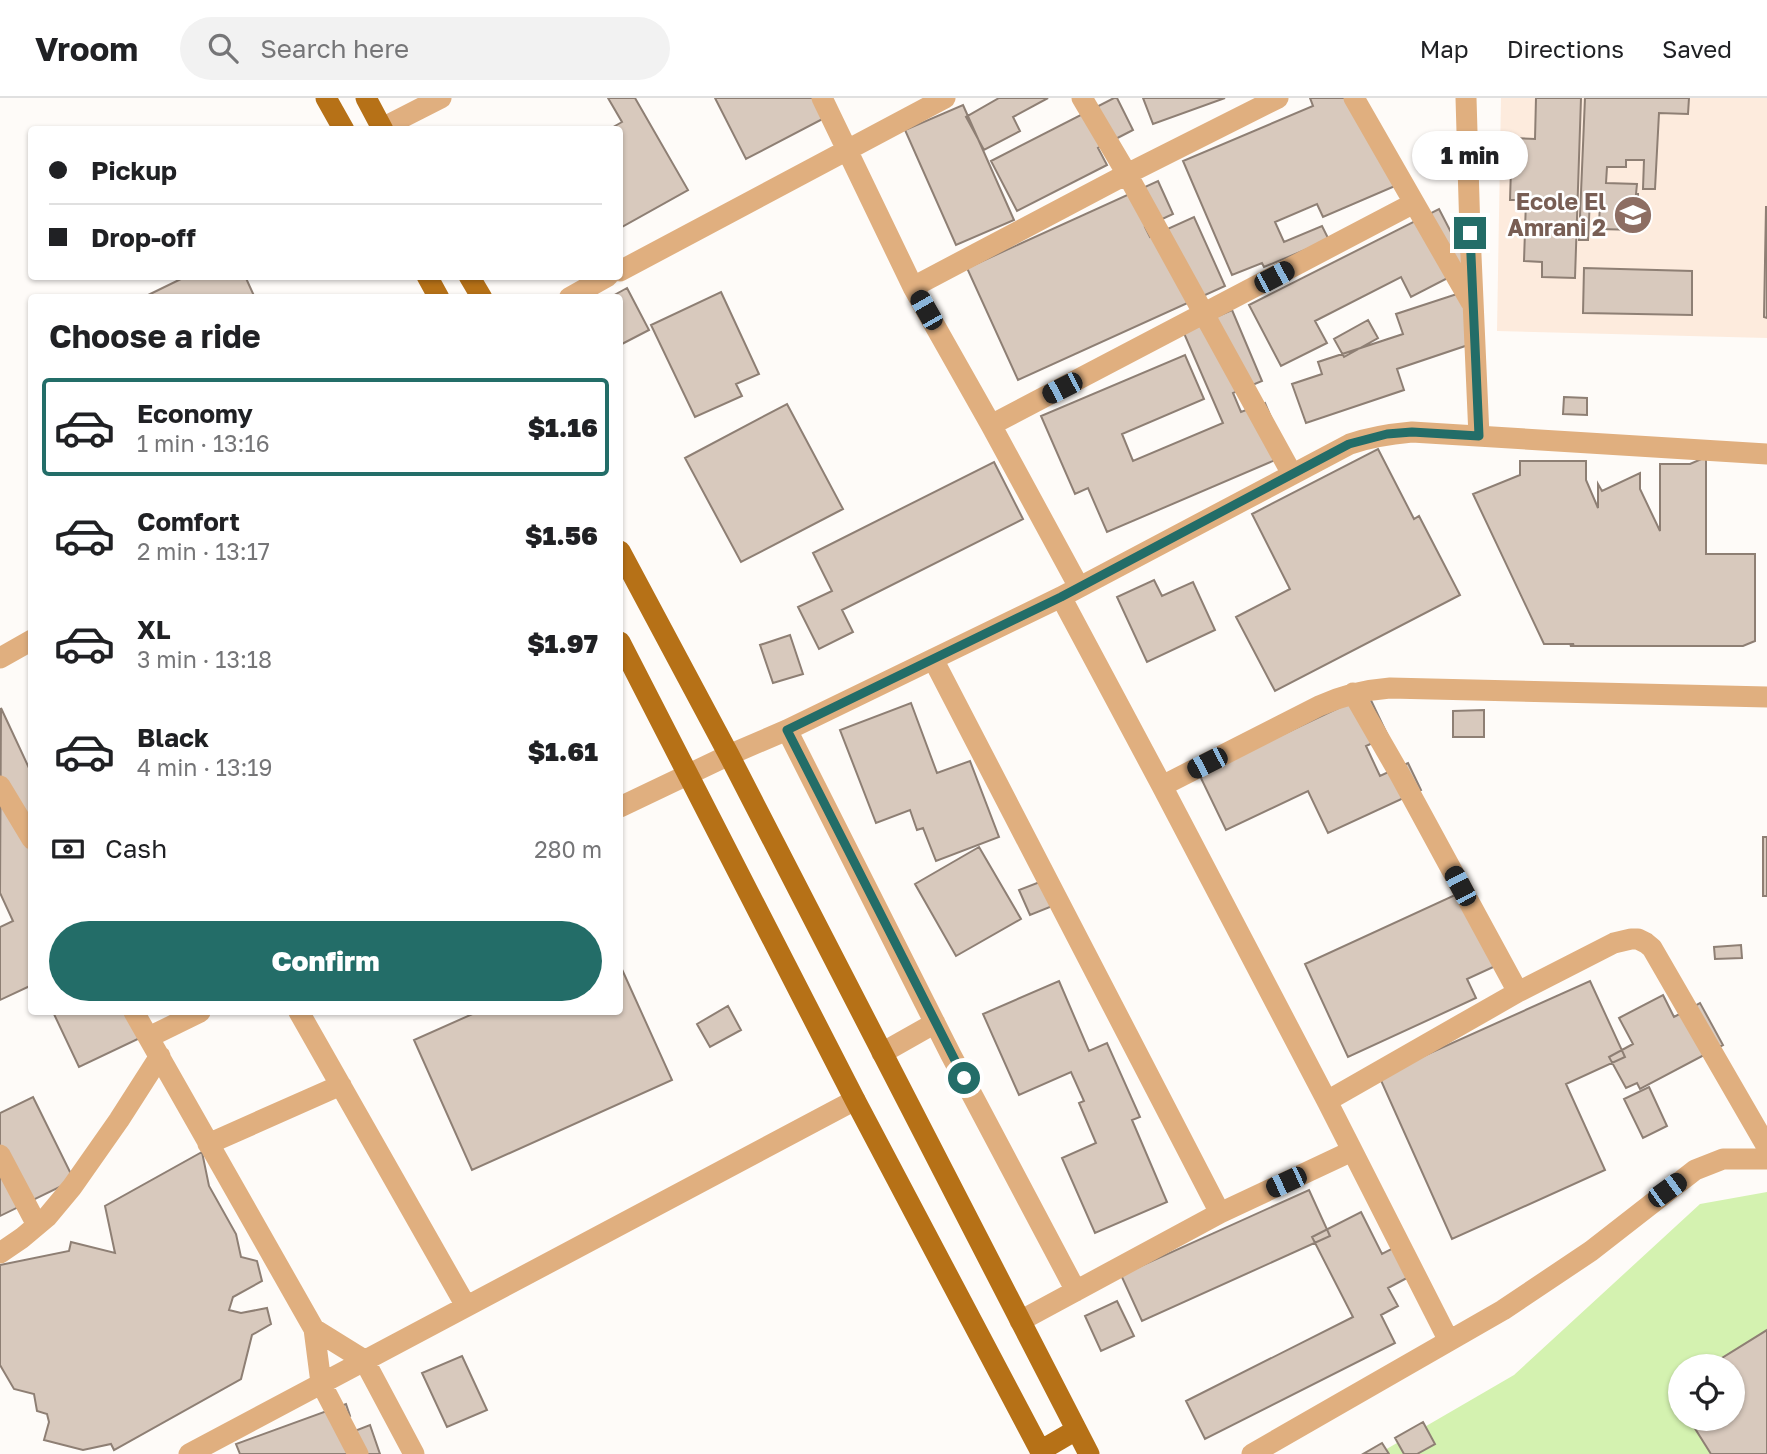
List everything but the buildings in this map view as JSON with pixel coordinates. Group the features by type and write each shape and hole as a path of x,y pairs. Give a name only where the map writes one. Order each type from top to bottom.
{"main road":[{"path":"326,98 342,126"},
{"path":"366,98 380,126"},
{"path":"623,557 729,755 1089,1454"},
{"path":"623,648 855,1100 1041,1452 1076,1430"}],"street":[{"path":"388,126 442,98"},
{"path":"822,98 913,286 991,425 1162,786 1449,1341"},
{"path":"623,269 945,98"},
{"path":"1082,98 1293,474"},
{"path":"913,286 1278,98"},
{"path":"1354,98 1473,305"},
{"path":"1466,98 1479,436"},
{"path":"991,425 1414,203"},
{"path":"576,294 601,280"},
{"path":"623,806 787,730 1070,592 1349,444 1387,434 1412,432 1767,454"},
{"path":"0,658 28,642"},
{"path":"933,659 1220,1213"},
{"path":"1162,786 1340,696 1365,690 1390,688 1767,697"},
{"path":"1353,693 1518,992"},
{"path":"787,730 935,1023 1076,1291"},
{"path":"0,786 28,832"},
{"path":"1327,1101 1518,992 1614,943 1638,939 1652,948 1767,1147"},
{"path":"136,1015 314,1329 321,1383 358,1454"},
{"path":"149,1037 194,1015"},
{"path":"301,1015 466,1306"},
{"path":"882,1053 935,1023"},
{"path":"0,1253 47,1217 72,1187 160,1056"},
{"path":"208,1144 341,1085"},
{"path":"189,1454 855,1100"},
{"path":"1020,1321 1220,1213 1352,1151"},
{"path":"0,1155 37,1225"},
{"path":"1252,1454 1503,1310 1591,1251 1695,1170 1723,1159 1767,1159"},
{"path":"314,1329 364,1360 414,1454"}],"shaded area":[{"name":"Ecole El Amrani 2","path":"1501,98 1767,98 1767,338 1497,331"}],"green space":[{"path":"1767,1192 1767,1454 1378,1454 1514,1375 1700,1204"}],"place":[{"name":"Ecole El Amrani 2","path":"1633,215"}],"route":[{"path":"964,1078 787,730 1061,597 1349,444 1387,434 1412,432 1479,436 1470,233"}]}
